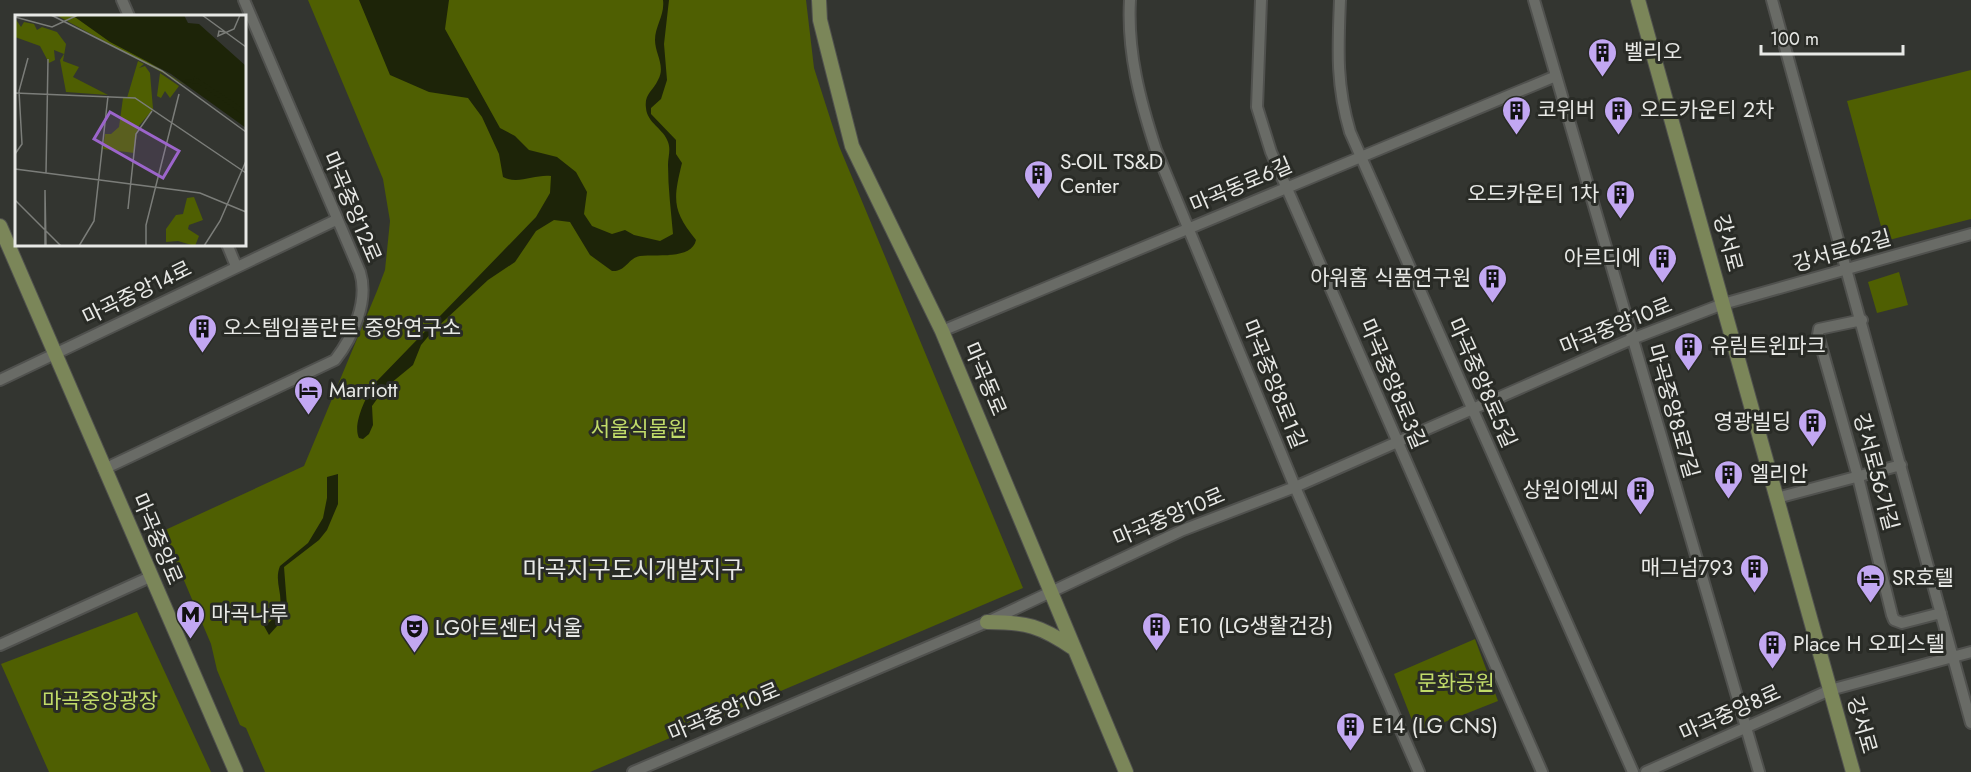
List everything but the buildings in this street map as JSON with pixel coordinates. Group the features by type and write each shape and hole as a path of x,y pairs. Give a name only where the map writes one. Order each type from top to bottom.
{"main road":[{"name":"마곡동로","path":"819,0 819,20 852,146 942,331 1051,591 1072,648 1126,772"},
{"name":"강서로","path":"1638,0 1853,772"},
{"name":"마곡중앙로","path":"0,226 236,772"},
{"path":"987,622 1020,622 1039,627 1072,648"}],"street":[{"path":"122,0 129,15"},
{"name":"마곡중앙12로","path":"104,468 335,360 354,323 364,295 360,272 244,0"},
{"name":"마곡중앙8로1길","path":"1130,0 1132,59 1140,101 1156,150 1295,487 1419,772"},
{"name":"마곡중앙8로3길","path":"1261,0 1257,107 1287,187 1542,772"},
{"name":"마곡중앙8로5길","path":"1340,0 1338,58 1340,98 1350,132 1633,772"},
{"name":"마곡중앙8로7길","path":"1534,0 1759,772"},
{"name":"강서로56가길","path":"1772,0 1862,320 1971,723"},
{"name":"마곡동로6길","path":"942,331 1556,76"},
{"name":"마곡중앙14로","path":"55,354 336,220"},
{"name":"강서로62길","path":"1723,304 1971,234"},
{"path":"228,246 236,266"},
{"name":"마곡중앙10로","path":"633,772 987,622 1183,530 1295,487 1632,339 1723,304"},
{"name":"강서로56가길","path":"1862,320 1818,331 1894,620 1902,623 1941,613"},
{"path":"0,380 55,354"},
{"path":"1777,498 1901,465"},
{"path":"0,645 150,577"},
{"name":"강서로","path":"1830,690 1971,652"},
{"name":"마곡중앙8로","path":"1646,772 1830,690"}],"green space":[{"name":"서울식물원","path":"308,0 806,0 814,68 839,146 1023,588 590,772 265,772 246,728 240,725 217,670 211,644 163,531 304,466 385,270 390,221 383,179"},
{"path":"1971,70 1971,219 1885,241 1847,101"},
{"path":"1899,272 1908,305 1877,313 1868,282"},
{"name":"마곡중앙광장","path":"137,612 211,772 49,772 1,664"},
{"name":"문화공원","path":"1475,639 1498,701 1417,733 1394,674"}],"shaded area":[{"path":"359,0 449,0 445,29 500,128 515,136 529,150 557,157 576,172 587,192 584,214 592,226 612,234 625,230 634,235 660,241 673,234 668,182 669,148 666,137 649,118 646,103 660,75 661,65 655,45 655,35 663,11 663,0 669,0 664,44 667,80 661,99 651,108 651,114 676,140 676,154 682,163 677,186 677,204 682,221 696,240 688,251 672,255 636,257 621,269 612,271 590,255 570,222 554,220 536,231 515,262 488,280 432,332 421,345 413,365 385,388 372,406 373,425 369,434 363,439 359,438 357,425 365,401 376,382 536,217 550,193 551,176 521,180 503,177 499,154 482,117 468,98 429,92 390,75"},
{"path":"338,474 338,504 327,530 319,540 284,567 287,606 278,625 269,635 264,626 273,618 280,604 278,574 280,566 308,543 323,518 327,498 327,477"}],"place":[{"name":"벨리오","path":"1603,78"},
{"name":"코위버","path":"1516,136"},
{"name":"오드카운티 2차","path":"1619,136"},
{"name":"S-OIL TS&D Center","path":"1039,200"},
{"name":"오드카운티 1차","path":"1620,220"},
{"name":"아르디에","path":"1662,284"},
{"name":"아워홈 식품연구원","path":"1492,304"},
{"name":"오스템임플란트 중앙연구소","path":"202,354"},
{"name":"유림트윈파크","path":"1689,372"},
{"name":"Marriott","path":"308,416"},
{"name":"영광빌딩","path":"1812,448"},
{"name":"엘리안","path":"1729,500"},
{"name":"상원이엔씨","path":"1640,516"},
{"name":"매그넘793","path":"1754,594"},
{"name":"SR호텔","path":"1871,604"},
{"name":"마곡나루","path":"190,640"},
{"name":"E10 (LG생활건강)","path":"1157,652"},
{"name":"LG아트센터 서울","path":"414,654"},
{"name":"Place H 오피스텔","path":"1772,670"},
{"name":"E14 (LG CNS)","path":"1351,752"}],"district":[{"name":"마곡지구도시개발지구","path":"633,569"}]}
